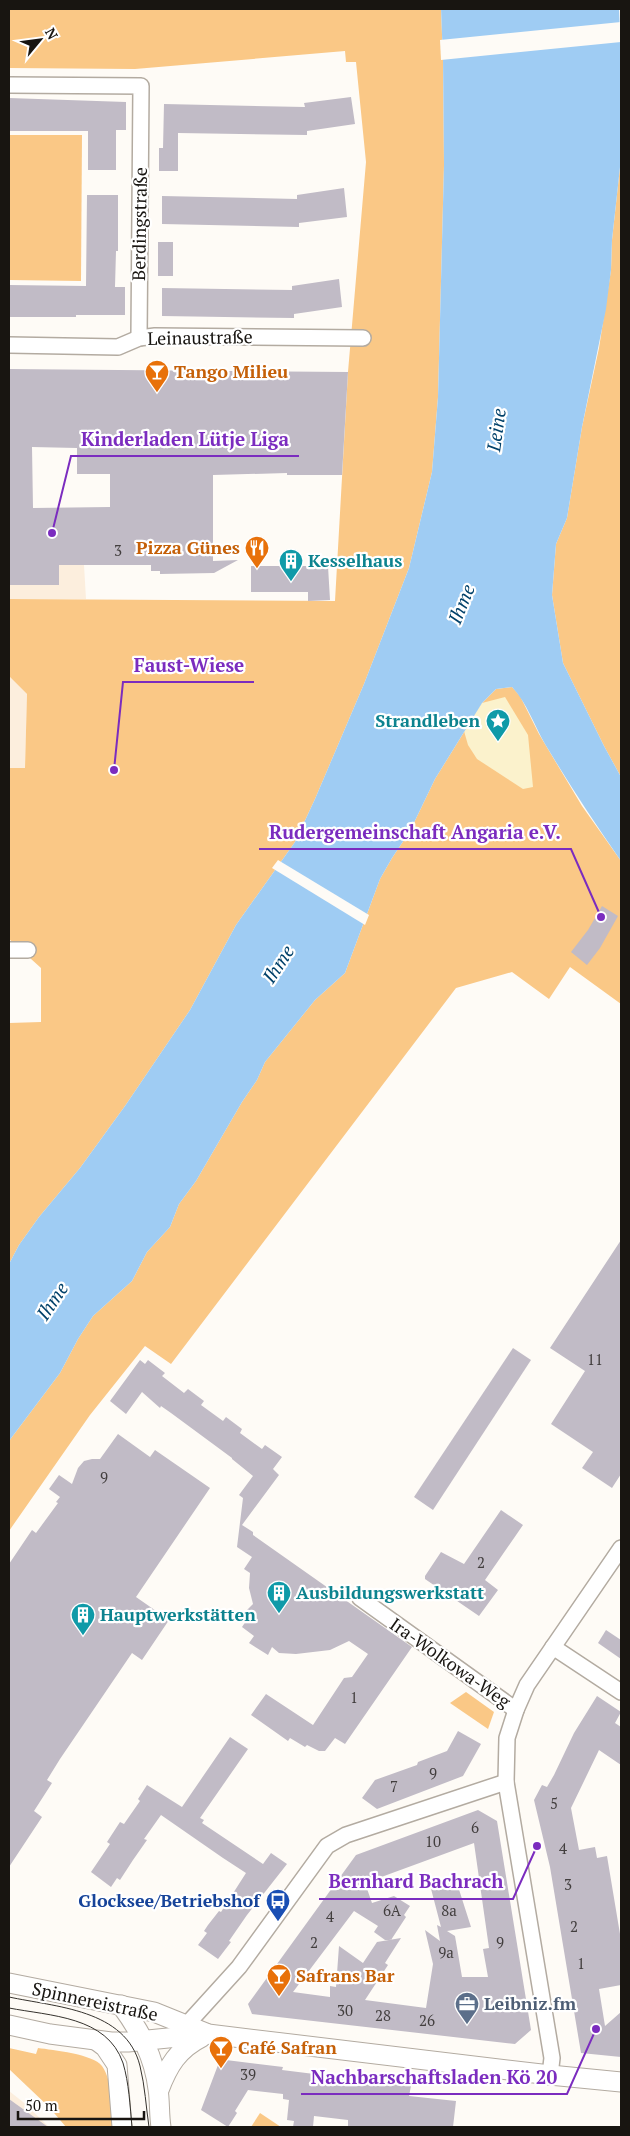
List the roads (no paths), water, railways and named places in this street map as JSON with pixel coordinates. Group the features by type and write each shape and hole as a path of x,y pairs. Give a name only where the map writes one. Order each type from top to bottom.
{"street":[{"name":"Berdingstraße","path":"9,86 141,86 140,338"},
{"name":"Leinaustraße","path":"9,345 118,347 140,338 155,336 363,338"},
{"path":"9,950 28,950"},
{"path":"550,2075 552,2058 506,1782 507,1738 516,1710 528,1685 621,1548"},
{"name":"Ira-Wolkowa-Weg","path":"360,1598 516,1710"},
{"path":"553,1647 621,1692"},
{"path":"180,2031 239,1967 327,1846 346,1835 506,1782"},
{"name":"Spinnereistraße","path":"9,1983 154,2012 180,2031"},
{"path":"121,2006 145,2040 152,2058 159,2090 161,2127"},
{"name":"Spinnereistraße","path":"9,2024 50,2034 96,2041 128,2042 145,2040 180,2031 621,2082"},
{"path":"159,2090 166,2071 176,2055 190,2043 208,2034"},
{"path":"117,2065 145,2040"},
{"path":"96,2041 105,2047 117,2065 122,2127"}],"water":[{"path":"441,9 619,9 621,158 612,240 611,270 606,309 582,427 567,518 556,544 552,595 563,663 621,777 621,861 554,759 517,693 512,687 496,689 482,703 435,779 410,831 380,879 345,973 315,1000 265,1062 257,1080 196,1181 179,1204 170,1227 147,1252 132,1281 93,1316 60,1373 9,1441 9,1264 19,1245 39,1217 80,1168 125,1106 190,1010 236,925 295,842 364,684 409,568 432,472 438,397 444,165"}],"tram line":[{"path":"9,1997 67,2008 86,2014 105,2022 120,2033 132,2047 140,2066 149,2127"},
{"path":"9,2008 75,2021 91,2027 104,2036 115,2047 123,2063 128,2087 132,2127"}],"place":[{"name":"Tango Milieu","path":"157,393"},
{"name":"Kinderladen Lütje Liga","path":"52,533"},
{"name":"Pizza Günes","path":"257,569"},
{"name":"Kesselhaus","path":"291,582"},
{"name":"Strandleben","path":"498,742"},
{"name":"Faust-Wiese","path":"114,770"},
{"name":"Rudergemeinschaft Angaria e.V.","path":"601,917"},
{"name":"Ausbildungswerkstatt","path":"279,1614"},
{"name":"Hauptwerkstätten","path":"83,1636"},
{"name":"Bernhard Bachrach","path":"537,1846"},
{"name":"Glocksee/Betriebshof","path":"278,1922"},
{"name":"Safrans Bar","path":"279,1997"},
{"name":"Leibniz.fm","path":"467,2025"},
{"name":"Nachbarschaftsladen Kö 20","path":"596,2029"},
{"name":"Café Safran","path":"221,2069"}],"water label":[{"name":"Leine","path":"496,430"},
{"name":"Ihme","path":"461,604"},
{"name":"Ihme","path":"278,964"},
{"name":"Ihme","path":"52,1301"}]}
